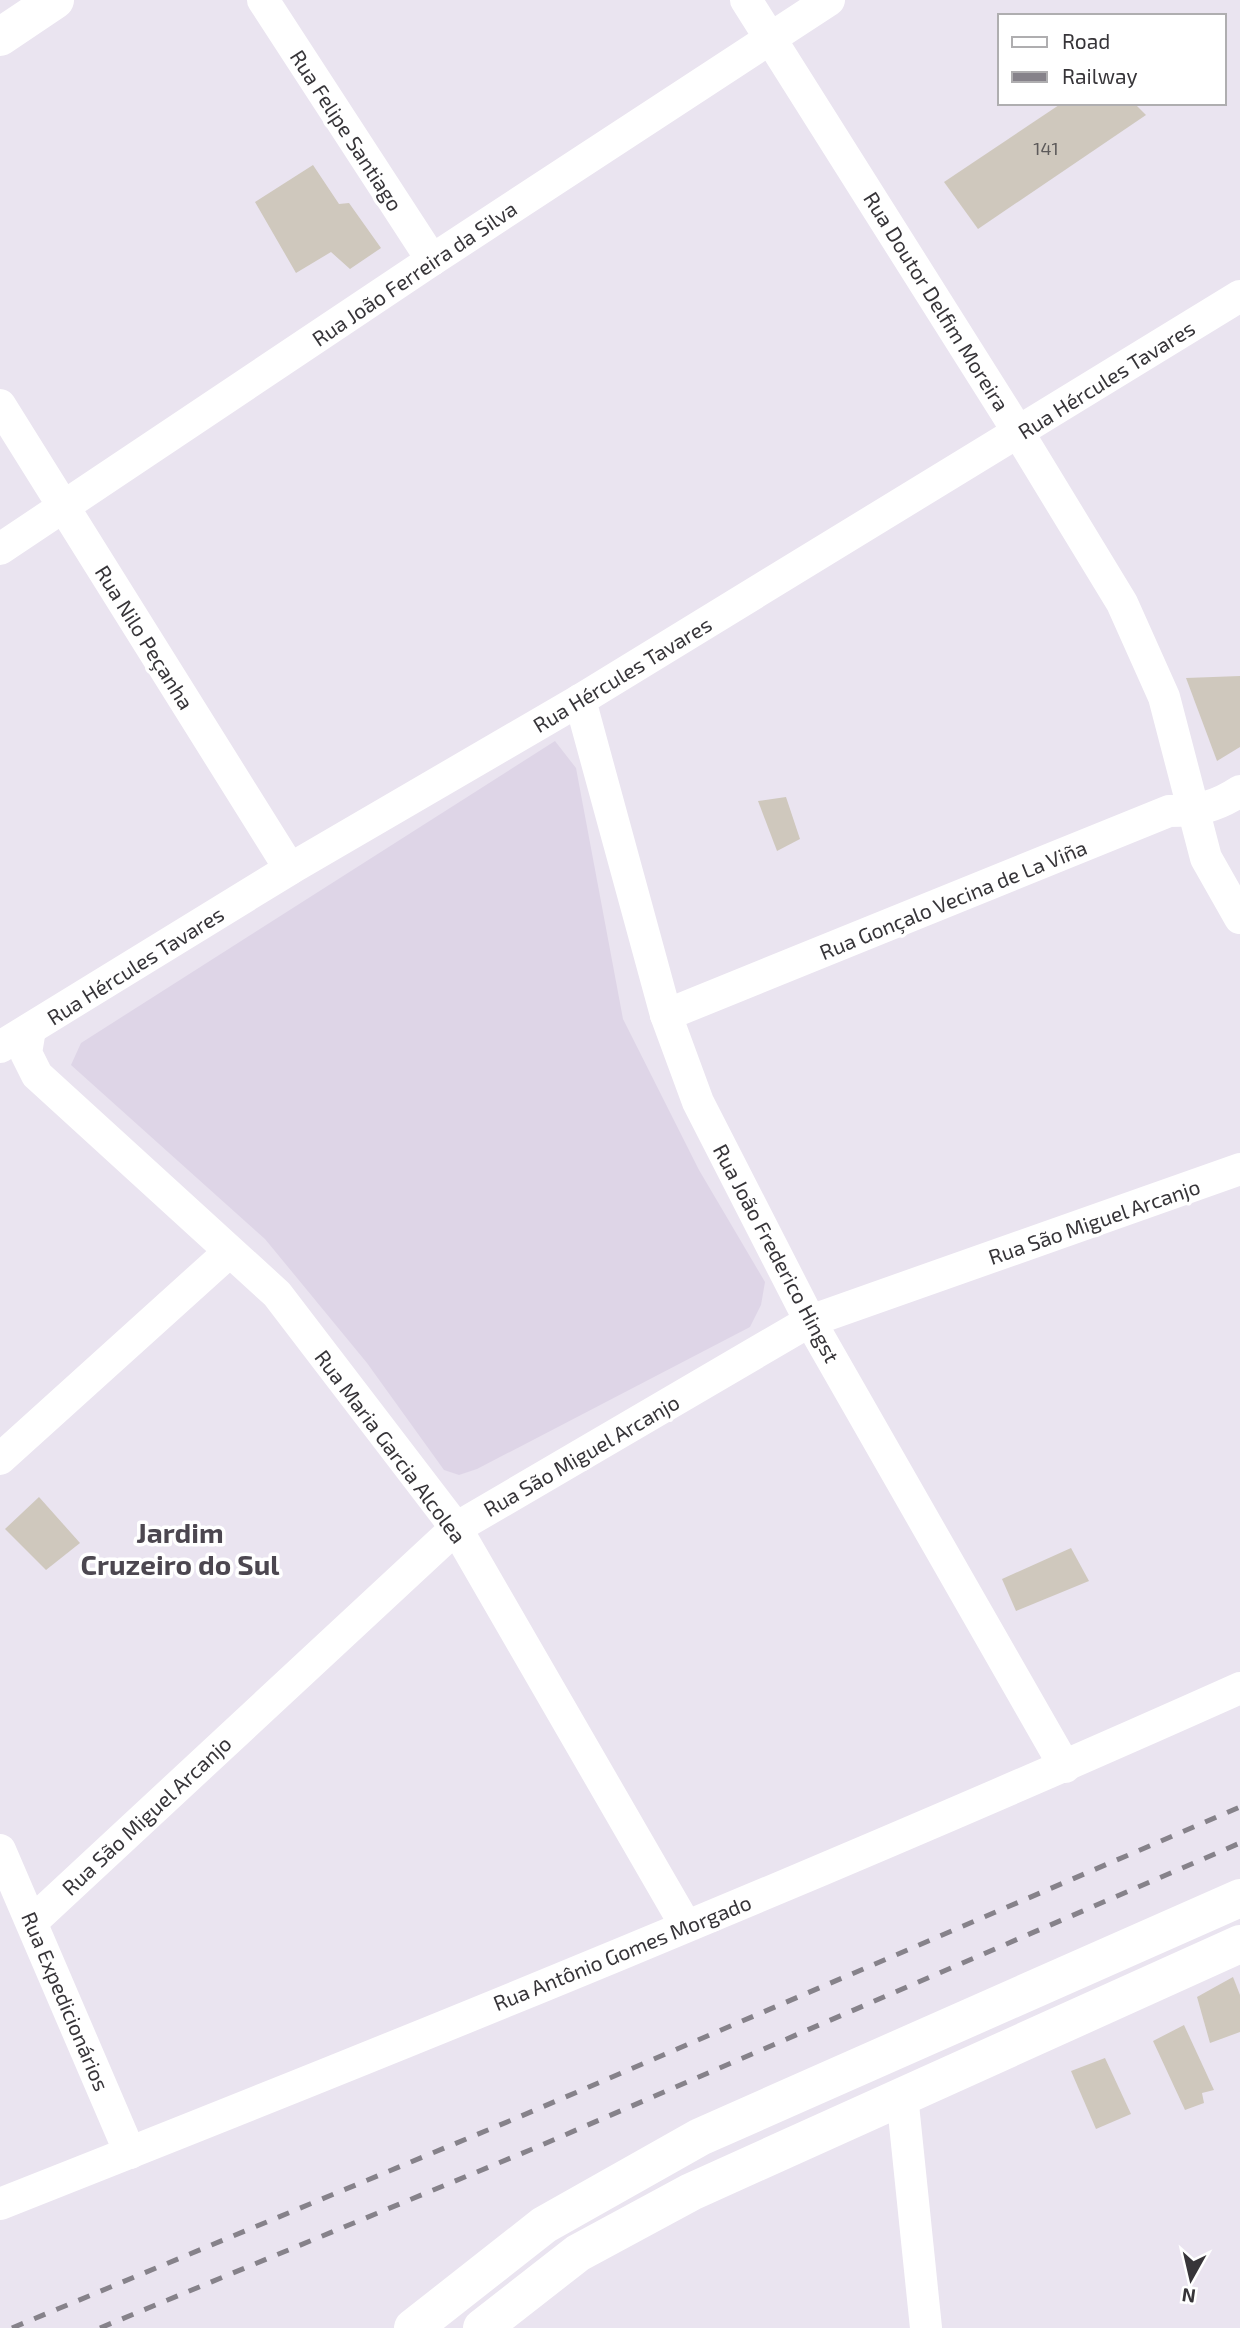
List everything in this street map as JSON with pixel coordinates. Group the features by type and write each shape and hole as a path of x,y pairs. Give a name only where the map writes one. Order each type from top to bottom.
{"main road":[{"path":"0,37 55,0"},
{"path":"413,2328 544,2225 699,2137 1240,1898"},
{"path":"482,2328 578,2253 691,2192 1240,1944"}],"street":[{"name":"Rua Felipe Santiago","path":"263,0 432,260"},
{"name":"Rua Doutor Delfim Moreira","path":"746,0 1019,433 1122,603 1164,697 1206,858 1240,918"},
{"name":"Rua João Ferreira da Silva","path":"0,549 432,260 829,0"},
{"name":"Rua Hércules Tavares","path":"0,1047 290,869 580,700 1240,296"},
{"name":"Rua Nilo Peçanha","path":"0,405 290,869"},
{"name":"Rua João Frederico Hingst","path":"580,700 666,1015 698,1102 810,1321 1065,1766"},
{"name":"Rua Gonçalo Vecina de La Viña","path":"666,1015 1169,811 1192,811 1219,805 1240,791"},
{"name":"Rua Maria Garcia Alcolea","path":"30,1029 26,1053 37,1075 228,1253 277,1294 456,1528 686,1926"},
{"name":"Rua São Miguel Arcanjo","path":"33,1921 456,1528 810,1321 1240,1169"},
{"path":"0,1459 228,1253"},
{"name":"Rua Antônio Gomes Morgado","path":"0,2204 686,1926 1065,1766 1240,1688"},
{"name":"Rua Expedicionários","path":"0,1850 33,1921 130,2153"},
{"path":"902,2095 926,2328"}],"shaded area":[{"path":"555,741 576,768 623,1019 699,1170 765,1282 761,1305 750,1327 477,1469 459,1475 444,1470 367,1363 265,1239 71,1065 81,1043"}],"building":[{"path":"1059,105 1136,105 1146,115 978,229 944,182"},
{"path":"313,165 339,204 349,203 381,248 350,269 331,252 296,273 255,202"},
{"path":"1240,676 1240,747 1217,761 1186,678"},
{"path":"786,797 800,839 777,851 758,801"},
{"path":"39,1497 80,1543 46,1570 5,1529"},
{"path":"1071,1548 1089,1581 1016,1611 1002,1579"},
{"path":"1233,1977 1240,1995 1240,2032 1210,2043 1197,1997"},
{"path":"1184,2025 1214,2090 1202,2093 1204,2103 1185,2110 1153,2041"},
{"path":"1105,2058 1131,2114 1096,2129 1071,2071"}],"railway":[{"path":"12,2328 519,2117 1240,1807"},
{"path":"100,2328 530,2150 1240,1843"}],"district":[{"name":"Jardim Cruzeiro do Sul","path":"180,1548"}]}
